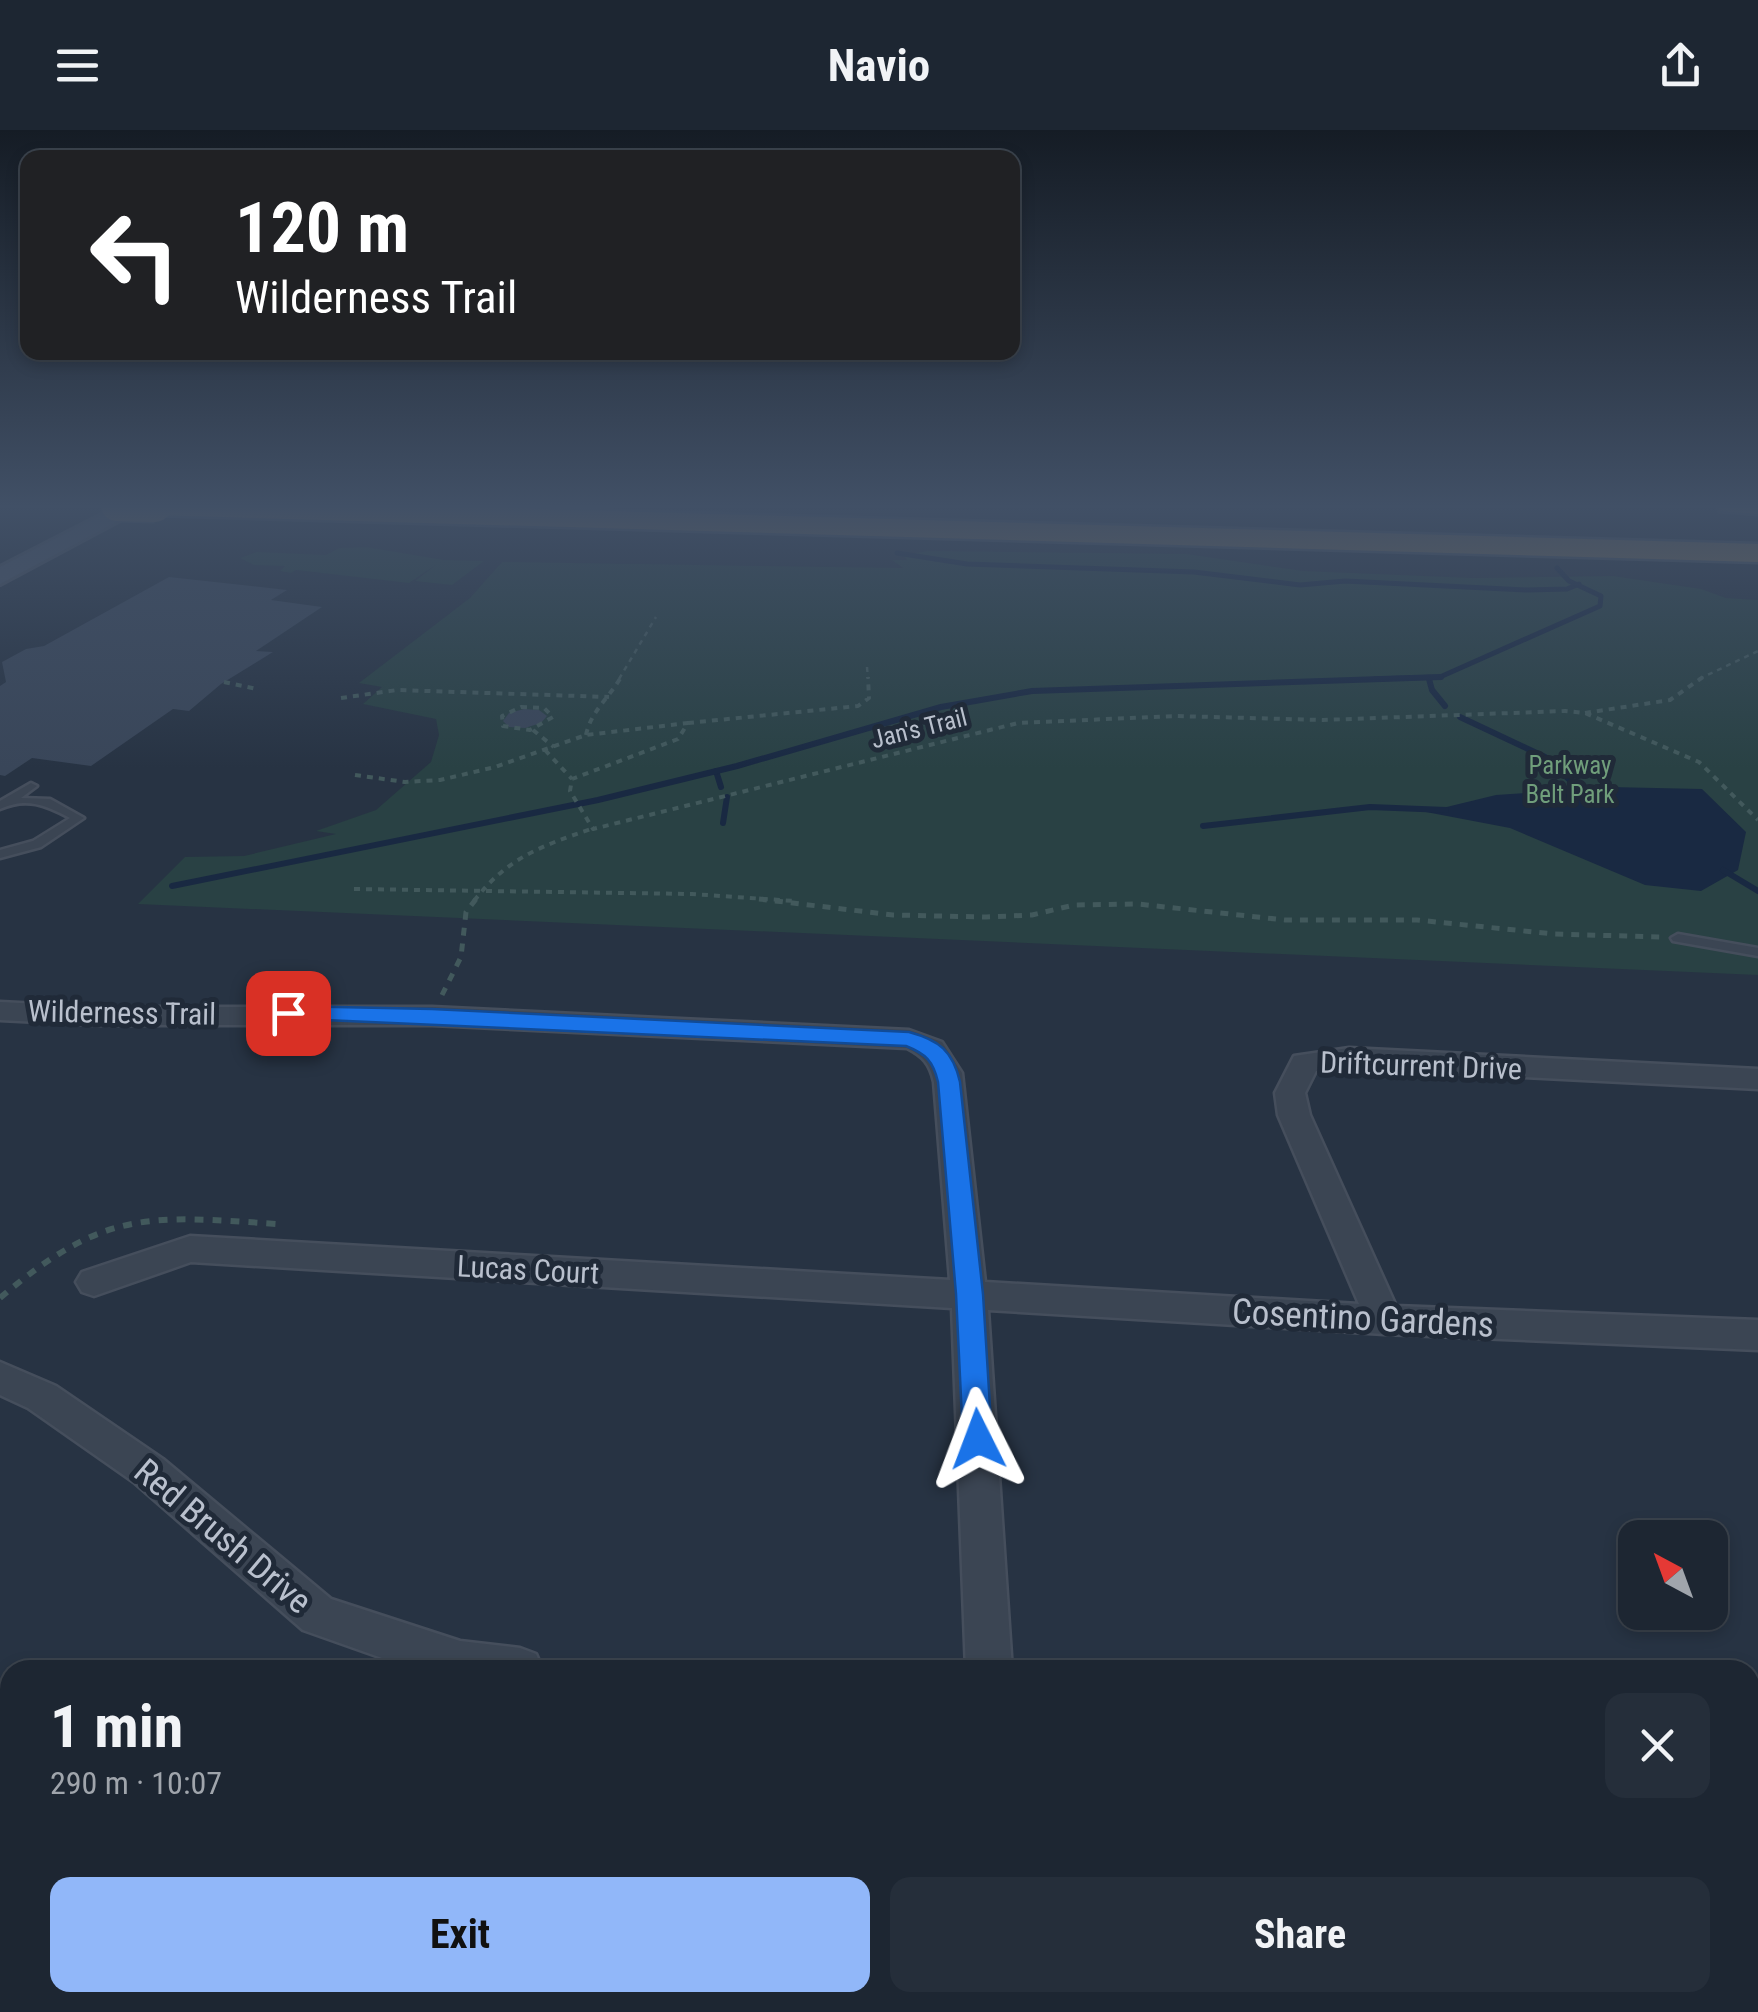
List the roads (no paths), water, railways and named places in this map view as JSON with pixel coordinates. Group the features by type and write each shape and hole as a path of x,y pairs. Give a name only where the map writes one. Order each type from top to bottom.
{"street":[{"name":"Wilderness Trail","path":"0,1011 98,1016 432,1016 909,1039 928,1046 944,1060 949,1082 969,1294 989,1660"},
{"name":"Driftcurrent Drive","path":"1384,1320 1294,1114 1290,1093 1305,1063 1349,1058 1382,1063 1758,1079"},
{"name":"Lucas Court","path":"94,1282 190,1249 969,1294"},
{"name":"Cosentino Gardens","path":"969,1294 1384,1320 1758,1335"},
{"name":"Red Brush Drive","path":"0,1378 42,1397 149,1471 318,1615 451,1660"}],"lane":[{"path":"6,803 31,786"},
{"path":"0,854 37,844 78,818 46,801 6,803"},
{"path":"1678,938 1758,952"}],"water":[{"path":"1609,787 1702,789 1746,832 1738,870 1701,891 1645,885 1510,828 1426,812 1496,795"}],"waterway":[{"path":"1374,679 1440,677 1600,606 1601,596 1594,593"},
{"path":"716,771 941,707 1032,691 1441,677"},
{"path":"1429,679 1432,690 1445,706"},
{"path":"1460,717 1545,757 1574,784 1591,792"},
{"path":"172,886 598,800 716,771"},
{"path":"716,771 721,787"},
{"path":"723,823 727,797"},
{"path":"1203,826 1370,807 1446,810"},
{"path":"1723,870 1758,891"}],"park label":[{"name":"Parkway Belt Park","path":"1570,780"}]}
